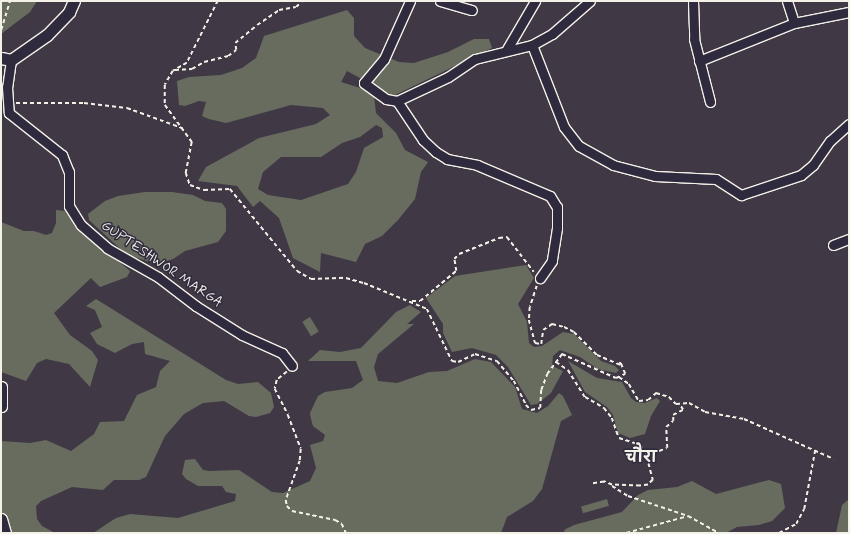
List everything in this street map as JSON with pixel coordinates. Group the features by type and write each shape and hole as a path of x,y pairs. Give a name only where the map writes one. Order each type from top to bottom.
{"street":[{"path":"6,59 47,35 69,12 74,1"},
{"path":"410,1 384,59 364,84 386,99 397,101 448,77 475,60 507,49 532,45 552,34 590,1"},
{"path":"440,1 472,10"},
{"path":"507,49 535,1"},
{"path":"693,1 694,39 710,102"},
{"path":"787,1 794,23"},
{"path":"699,61 794,23 849,12"},
{"path":"532,45 564,127 579,146 600,159 627,169 655,176 716,179 741,195 801,175 813,165 830,141 849,124"},
{"name":"GUPTESHWOR MARGA","path":"6,59 9,112 15,119 44,138 62,155 69,172 69,206 81,225 107,248 158,277 196,306 242,335 282,353 292,366"},
{"path":"397,101 423,140 436,152 447,159 477,165 550,196 557,207 557,228 552,261 540,278"},
{"path":"833,245 849,240"},
{"path":"1,388 1,406"},
{"path":"1,519 5,533"}],"path":[{"path":"1,30 10,1"},
{"path":"218,1 187,63 172,71 165,85 165,104 192,142 186,173 190,185 204,190 230,189 297,271 311,279 346,278 364,283 428,309 452,361 458,362 475,354 497,361 514,381 526,405 531,410 540,408 541,390 547,374 550,367 562,354 568,355 587,367 616,378 625,374 620,362"},
{"path":"172,71 192,69 204,62 228,56 236,50 235,43 257,25 279,10 296,7 302,1"},
{"path":"8,103 100,104 127,108 182,128"},
{"path":"410,301 420,301 456,271 454,259 459,254 499,238 507,237 540,278 530,308 530,320 535,343 541,344 543,330 552,324 564,327 574,332 597,355 621,365"},
{"path":"556,362 568,370 585,397 604,408 612,418 618,438 640,445 646,456 653,480 648,485 612,486"},
{"path":"292,366 277,380 275,389 288,415 301,449 300,462 286,500 287,506 292,511 335,520 342,524 346,533"},
{"path":"619,377 629,384 639,401 648,400 656,393 669,397 683,410 673,415 673,421 666,427 667,448 646,456"},
{"path":"676,404 689,403 704,412 744,419 834,459"},
{"path":"779,533 782,529 796,524 804,509 816,450"},
{"path":"591,484 604,482 628,496 688,516 719,533"},
{"path":"626,533 688,516"}],"green space":[{"path":"1,1 37,1 30,12 1,34"},
{"path":"347,10 354,18 354,36 365,48 399,62 414,63 448,52 474,39 489,39 492,48 393,96 347,71 341,82 370,91 374,96 376,113 396,133 405,150 428,162 421,172 415,199 398,220 382,236 365,244 356,262 321,253 320,272 293,258 279,218 260,201 253,207 237,186 198,181 206,167 259,138 316,124 330,115 323,108 291,105 226,123 202,116 206,102 199,101 185,106 179,105 177,81 189,77 221,75 242,68 256,58 264,36","holes":["376,125 382,128 383,137 364,148 356,172 348,184 301,200 268,195 258,189 263,172 281,157 321,157 342,143 360,137"]},
{"path":"145,192 172,192 193,195 205,201 222,203 226,209 226,231 218,242 185,251 173,259 157,264 127,255 89,220 88,214 105,201 118,196"},
{"path":"56,210 65,211 74,224 130,271 127,277 100,287 91,278 54,313 70,335 92,351 98,360 90,387 69,364 46,359 37,363 26,381 1,372 1,222 24,231 34,231 46,235 52,233 56,223"},
{"path":"526,265 534,278 518,304 527,322 529,343 534,347 542,346 563,332 574,334 601,361 615,366 619,370 616,373 598,369 580,357 560,350 553,356 552,366 563,371 551,393 537,404 531,405 508,367 496,355 472,348 452,352 443,333 443,324 426,298 455,276"},
{"path":"96,299 226,380 238,384 258,382 271,393 274,407 270,413 256,417 249,416 224,401 203,403 184,414 165,436 146,477 139,480 114,480 103,490 72,487 41,501 36,506 37,519 42,526 55,533 1,533 1,441 30,443 46,440 71,451 94,434 100,422 124,421 137,395 156,387 160,371 170,361 145,354 144,342 132,344 115,353 97,344 90,333 102,327 95,310 86,306"},
{"path":"410,305 421,312 407,324 414,324 378,354 374,367 378,381 397,383 429,372 447,371 475,359 491,362 515,387 522,409 537,413 548,406 559,393 563,396 572,415 561,421 542,489 533,501 507,517 501,533 93,533 116,518 130,514 178,518 235,501 236,494 226,492 222,486 198,486 186,479 182,474 185,460 195,459 203,470 239,470 272,492 283,493 310,481 316,468 310,445 323,441 325,435 313,426 311,419 310,413 318,396 325,392 352,388 363,380 356,361 308,361 320,350 340,352 361,348 396,312"},
{"path":"310,317 319,332 311,336 302,322"},
{"path":"568,361 597,378 622,382 631,398 636,402 645,403 657,398 660,401 651,416 645,434 630,438 618,433 613,415 607,407 585,392"},
{"path":"769,480 781,484 785,508 772,521 759,525 737,527 726,533 565,533 564,530 574,525 622,512 638,495 648,490 677,487 692,481 716,494"},
{"path":"607,499 609,506 583,513 581,506"},
{"path":"849,499 849,533 836,533 842,505"}],"district":[{"name":"चौरा","path":"641,459"}]}
